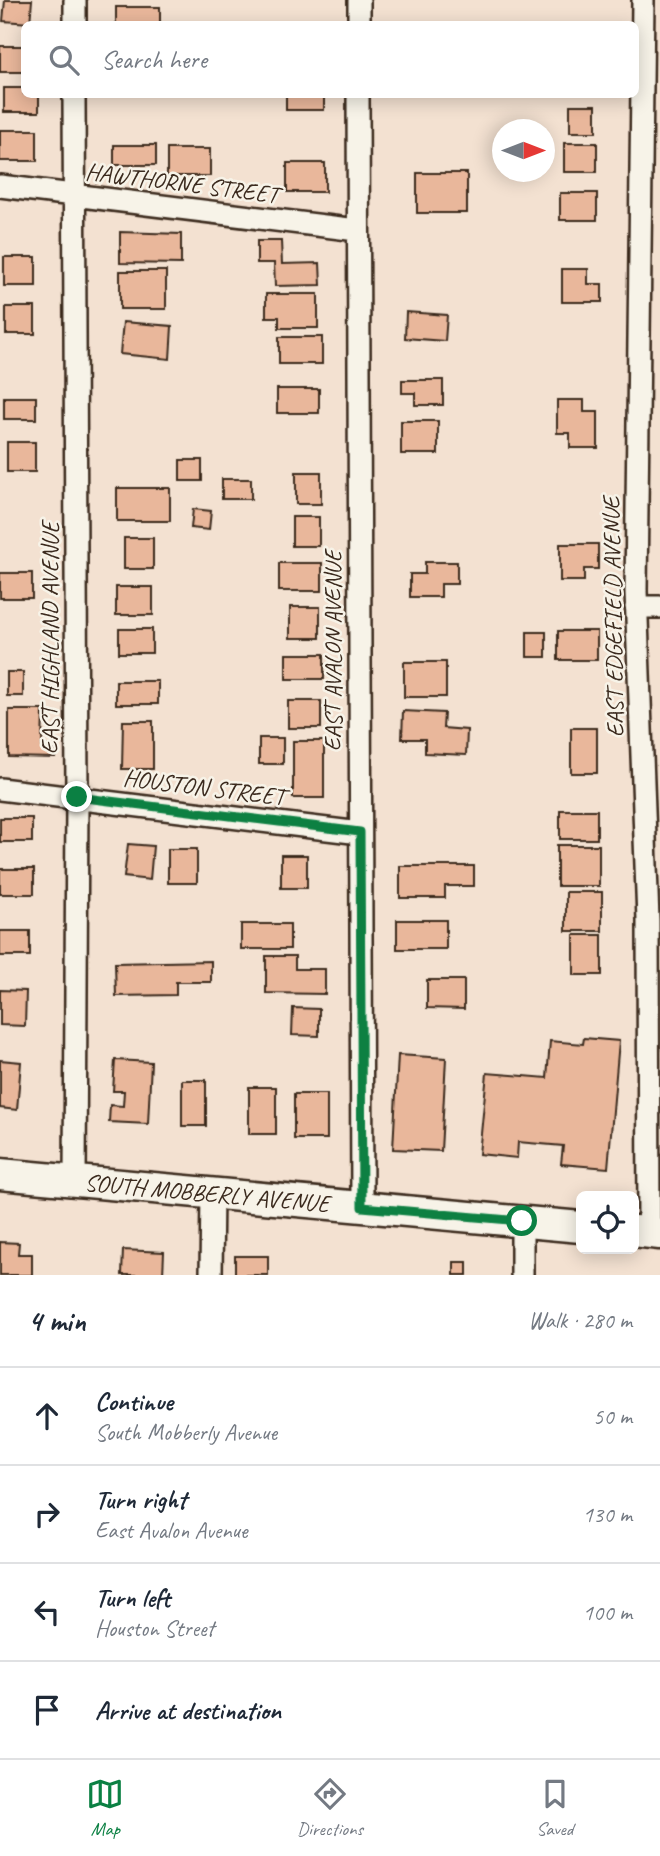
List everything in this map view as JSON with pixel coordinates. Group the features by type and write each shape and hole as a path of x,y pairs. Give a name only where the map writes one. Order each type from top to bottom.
{"main road":[{"name":"SOUTH MOBBERLY AVENUE","path":"0,1174 576,1226"}],"street":[{"path":"75,0 75,21"},
{"path":"359,0 359,21"},
{"name":"EAST EDGEFIELD AVENUE","path":"643,0 636,607 648,920 648,1233"},
{"name":"EAST HIGHLAND AVENUE","path":"75,98 75,1181"},
{"name":"EAST AVALON AVENUE","path":"358,98 362,1207"},
{"name":"HAWTHORNE STREET","path":"0,186 357,230"},
{"path":"636,607 660,607"},
{"name":"HOUSTON STREET","path":"0,789 360,832"},
{"path":"211,1275 212,1192"},
{"path":"522,1221 522,1275"}],"building":[{"path":"5,0 32,0 30,21 3,21"},
{"path":"116,7 160,7 160,21 116,21"},
{"path":"0,46 21,46 21,72 0,72"},
{"path":"4,88 21,88 21,98 39,98 39,112 4,112"},
{"path":"286,98 324,98 324,110 286,110"},
{"path":"570,105 596,105 596,132 570,132"},
{"path":"0,130 37,130 37,161 0,161"},
{"path":"564,143 597,143 597,172 564,172"},
{"path":"114,145 156,145 156,165 114,165"},
{"path":"167,149 210,149 210,176 167,176"},
{"path":"287,163 325,163 325,192 287,192"},
{"path":"417,173 467,173 467,213 417,213"},
{"path":"560,193 597,193 597,220 560,220"},
{"path":"120,232 181,234 181,264 120,263"},
{"path":"257,241 281,241 282,264 320,263 321,285 275,286 274,263 257,263"},
{"path":"4,257 36,257 36,286 4,286"},
{"path":"562,269 588,269 588,284 602,284 602,302 562,302"},
{"path":"120,271 166,271 166,309 120,309"},
{"path":"266,294 318,294 318,328 279,328 279,317 266,317"},
{"path":"6,307 35,307 35,334 6,334"},
{"path":"406,312 447,315 445,341 405,338"},
{"path":"123,322 172,326 170,359 120,354"},
{"path":"279,337 322,337 322,364 279,364"},
{"path":"402,380 443,380 443,405 415,405 415,393 402,393"},
{"path":"277,389 319,389 319,413 277,413"},
{"path":"4,397 36,397 36,419 4,419"},
{"path":"557,400 584,400 584,412 598,412 598,448 570,448 570,433 557,433"},
{"path":"401,421 438,421 438,454 401,454"},
{"path":"7,442 35,442 35,472 7,472"},
{"path":"180,460 202,460 202,481 180,481"},
{"path":"296,472 321,472 321,504 296,504"},
{"path":"222,479 251,479 251,499 222,499"},
{"path":"117,488 170,488 170,521 117,521"},
{"path":"193,509 211,511 209,530 191,528"},
{"path":"292,517 319,517 319,546 292,546"},
{"path":"124,538 153,538 153,569 124,569"},
{"path":"560,544 598,544 598,569 584,569 584,581 560,581"},
{"path":"425,562 457,562 457,584 441,584 441,597 410,597 410,574 425,574"},
{"path":"279,563 322,563 322,591 279,591"},
{"path":"0,573 32,573 32,598 0,598"},
{"path":"116,587 153,587 153,615 116,615"},
{"path":"290,607 320,607 320,638 290,638"},
{"path":"119,629 152,629 152,653 119,653"},
{"path":"558,631 597,631 597,660 558,660"},
{"path":"527,632 546,632 546,657 527,657"},
{"path":"286,654 324,654 324,679 286,679"},
{"path":"404,662 446,662 446,697 404,697"},
{"path":"7,672 23,672 23,696 7,696"},
{"path":"116,681 158,681 158,704 116,704"},
{"path":"288,701 321,701 321,728 288,728"},
{"path":"9,710 43,710 42,746 55,746 55,758 9,757"},
{"path":"403,711 444,713 443,728 467,730 466,755 425,753 425,739 402,739"},
{"path":"123,721 153,721 153,769 122,769"},
{"path":"571,728 597,728 597,773 571,773"},
{"path":"259,738 283,738 283,764 259,764"},
{"path":"293,741 324,741 324,798 293,798"},
{"path":"560,810 597,810 597,839 560,839"},
{"path":"0,818 32,818 32,842 0,842"},
{"path":"128,844 153,846 150,880 124,877"},
{"path":"557,845 599,845 599,886 557,886"},
{"path":"168,849 197,849 197,883 168,883"},
{"path":"281,855 307,855 307,888 281,888"},
{"path":"400,866 474,866 474,886 445,886 445,898 400,898"},
{"path":"0,869 34,869 34,894 0,894"},
{"path":"566,892 602,892 602,931 566,931"},
{"path":"397,920 446,920 446,949 397,949"},
{"path":"241,924 290,924 290,949 241,949"},
{"path":"0,931 30,931 30,956 0,956"},
{"path":"574,935 602,935 602,975 574,975"},
{"path":"266,956 295,956 295,969 325,969 325,994 266,993"},
{"path":"211,961 211,982 176,982 176,995 116,996 115,963"},
{"path":"427,980 464,980 464,1009 427,1008"},
{"path":"0,990 26,991 25,1026 0,1025"},
{"path":"293,1008 319,1009 319,1036 292,1035"},
{"path":"584,1038 619,1041 608,1168 561,1164 563,1146 518,1142 517,1158 479,1154 487,1073 547,1078 550,1041 583,1044"},
{"path":"398,1055 446,1058 441,1151 393,1149"},
{"path":"0,1060 21,1062 17,1110 0,1108"},
{"path":"115,1060 151,1062 148,1124 109,1122 110,1105 123,1106 124,1091 113,1091"},
{"path":"182,1080 206,1080 206,1126 182,1126"},
{"path":"249,1087 276,1087 276,1134 249,1134"},
{"path":"294,1094 327,1094 327,1139 294,1139"},
{"path":"0,1242 19,1243 18,1254 32,1254 32,1275 0,1275"},
{"path":"123,1250 164,1252 163,1275 122,1275"},
{"path":"235,1256 268,1256 268,1275 235,1275"},
{"path":"454,1262 467,1262 467,1275 454,1275"}],"route":[{"path":"77,797 360,832 362,1207 522,1221"}]}
